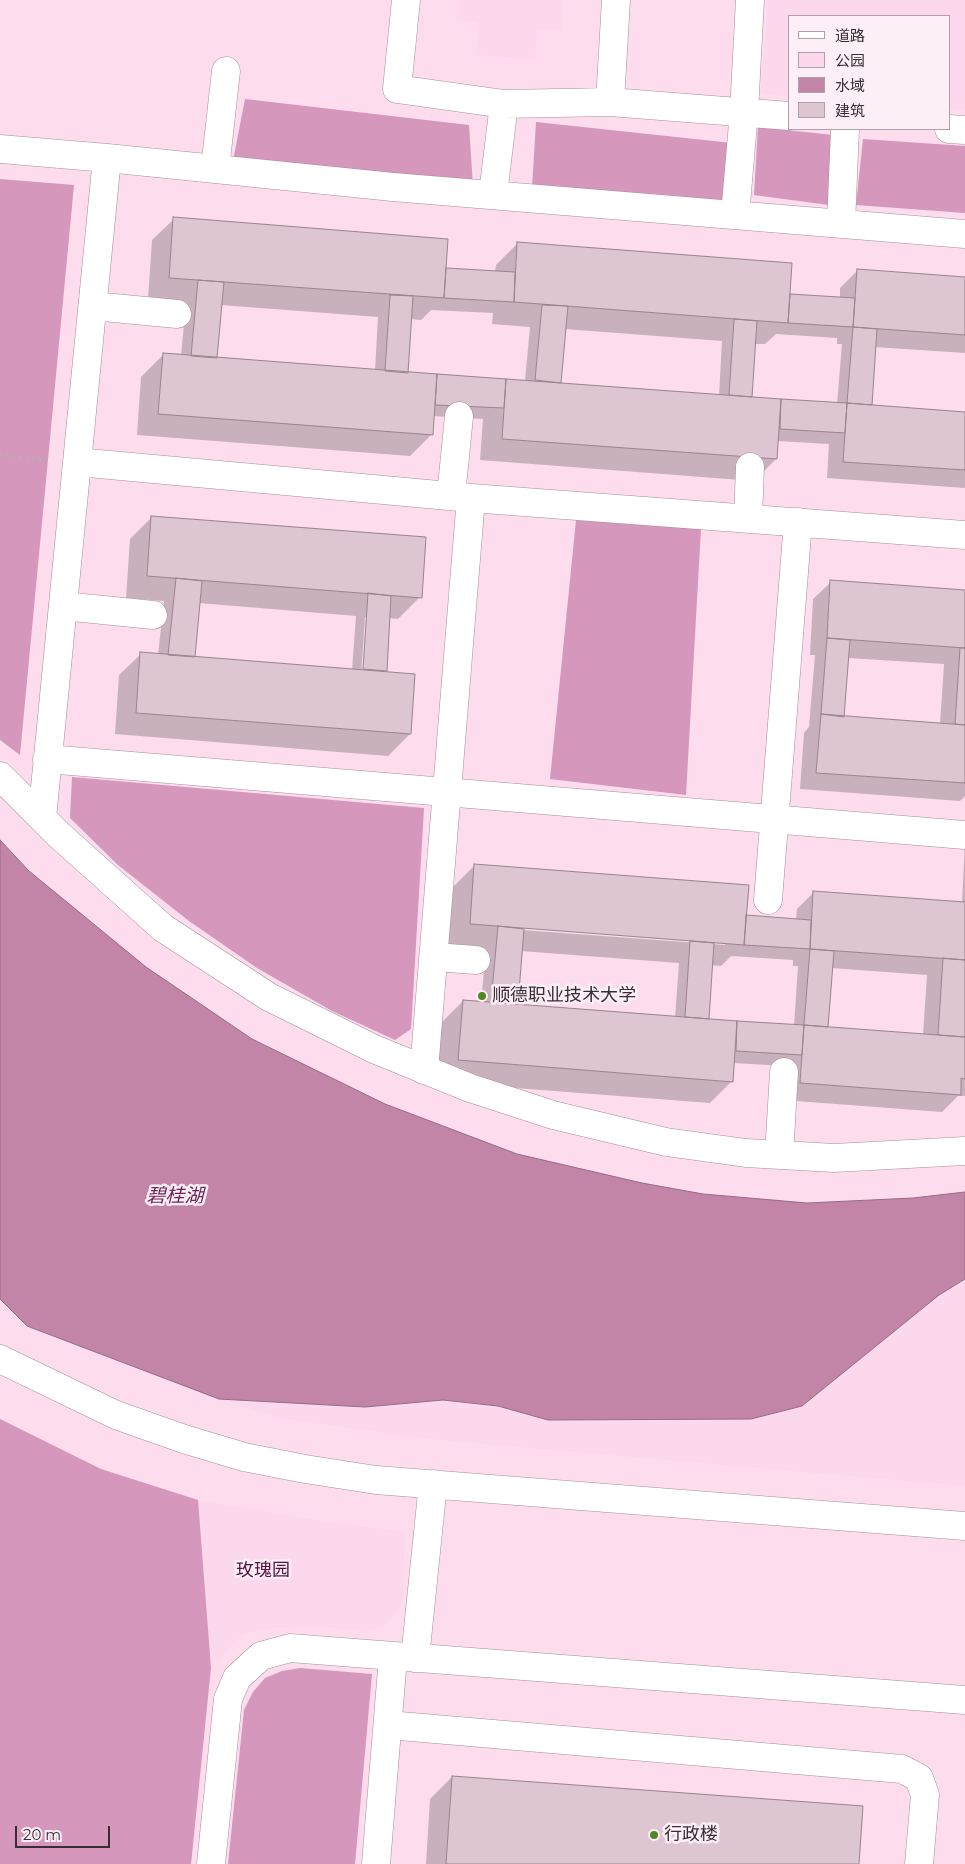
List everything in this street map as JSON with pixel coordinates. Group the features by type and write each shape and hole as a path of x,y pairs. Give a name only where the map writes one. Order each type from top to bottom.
{"street":[{"path":"406,0 397,89 504,104 610,102 788,116"},
{"path":"610,102 616,0"},
{"path":"735,215 744,112 750,0"},
{"path":"215,169 226,70"},
{"path":"493,194 504,104"},
{"path":"950,129 965,130"},
{"path":"841,224 845,130"},
{"path":"0,149 393,187 965,234"},
{"path":"42,818 107,158"},
{"path":"93,306 177,314"},
{"path":"424,1070 447,792 461,497 459,416"},
{"path":"77,462 461,497 965,535"},
{"path":"748,519 750,468"},
{"path":"768,900 798,522"},
{"path":"63,606 153,615"},
{"path":"47,760 965,835"},
{"path":"0,776 42,818 163,928 269,997 374,1050 470,1088 553,1115 666,1142 746,1153 834,1158 965,1151"},
{"path":"434,957 476,960"},
{"path":"779,1155 784,1072"},
{"path":"0,1359 116,1415 193,1442 244,1457 305,1469 376,1480 965,1526"},
{"path":"376,1864 388,1725 404,1657 433,1484"},
{"path":"211,1864 228,1699 237,1678 260,1656 290,1648 965,1700"},
{"path":"388,1725 902,1769 919,1778 925,1795 919,1864"}],"path":[{"path":"0,455 77,462"}],"shaded area":[{"name":"顺德职业技术大学","path":"0,0 965,0 965,1864 0,1864"},
{"path":"245,99 469,125 473,186 233,161"},
{"path":"536,122 732,143 725,202 532,187"},
{"path":"758,127 833,135 829,205 754,195"},
{"path":"863,139 965,146 965,213 856,205"},
{"path":"0,179 74,185 20,755 0,740"},
{"path":"576,520 701,529 686,795 550,779"},
{"path":"72,777 424,808 411,1029 395,1040 332,1011 257,968 189,921 118,865 70,818"},
{"path":"0,1419 101,1469 198,1500 211,1668 191,1864 0,1864"},
{"path":"300,1668 372,1674 355,1864 228,1864 244,1710 253,1692 265,1678 282,1671"}],"green space":[{"path":"458,0 562,0 561,30 537,29 535,59 476,55 478,22 456,20"},
{"path":"768,0 965,0 965,110 950,109 950,15 788,15 788,96 761,94"},
{"path":"965,1279 965,1486 440,1440 285,1419 219,1399 365,1407 443,1400 498,1406 548,1420 940,1295"},
{"name":"玫瑰园","path":"198,1500 335,1523 405,1532 402,1605 387,1624 363,1632 319,1626 276,1628 243,1634 211,1668"}],"water":[{"name":"碧桂湖","path":"0,840 29,871 146,967 252,1039 385,1104 517,1154 642,1183 703,1194 807,1203 913,1198 965,1192 965,1279 939,1295 802,1406 751,1419 548,1420 498,1406 443,1400 365,1407 219,1399 27,1326 0,1299"}],"building":[{"path":"173,217 448,239 444,298 169,278"},
{"path":"517,242 792,263 788,323 514,302"},
{"path":"446,268 515,272 514,302 444,298"},
{"path":"857,269 965,277 965,335 853,327"},
{"path":"198,280 224,282 217,358 191,356"},
{"path":"790,294 855,298 853,327 788,323"},
{"path":"390,295 413,296 408,373 385,371"},
{"path":"542,305 568,306 561,383 535,380"},
{"path":"734,319 757,321 752,397 729,395"},
{"path":"853,327 877,329 872,405 847,403"},
{"path":"163,353 437,374 433,435 158,414"},
{"path":"437,374 506,379 504,408 435,405"},
{"path":"506,379 781,399 777,459 502,439"},
{"path":"781,399 847,403 845,433 780,429"},
{"path":"847,403 965,412 965,470 843,462"},
{"path":"151,516 426,537 422,598 147,576"},
{"path":"176,578 202,581 195,657 168,655"},
{"path":"830,580 965,590 965,648 827,638"},
{"path":"368,593 391,596 387,671 363,669"},
{"path":"827,638 850,640 844,717 821,714"},
{"path":"960,648 965,648 965,725 955,724"},
{"path":"140,652 415,674 411,734 136,713"},
{"path":"821,714 965,725 965,783 816,773"},
{"path":"474,864 749,885 744,945 470,924"},
{"path":"813,891 965,902 965,960 810,949"},
{"path":"746,915 811,920 810,949 744,945"},
{"path":"498,926 524,929 518,1004 491,1002"},
{"path":"690,941 714,943 709,1019 685,1017"},
{"path":"810,949 834,951 828,1027 804,1025"},
{"path":"943,958 965,960 965,1037 938,1035"},
{"path":"463,1000 737,1021 733,1082 458,1060"},
{"path":"737,1021 804,1025 802,1055 736,1051"},
{"path":"804,1025 965,1037 965,1079 961,1078 961,1095 800,1083"},
{"name":"行政楼","path":"452,1776 863,1806 859,1864 446,1864"}],"place":[{"name":"顺德职业技术大学","path":"482,996"},
{"name":"行政楼","path":"654,1835"}]}
